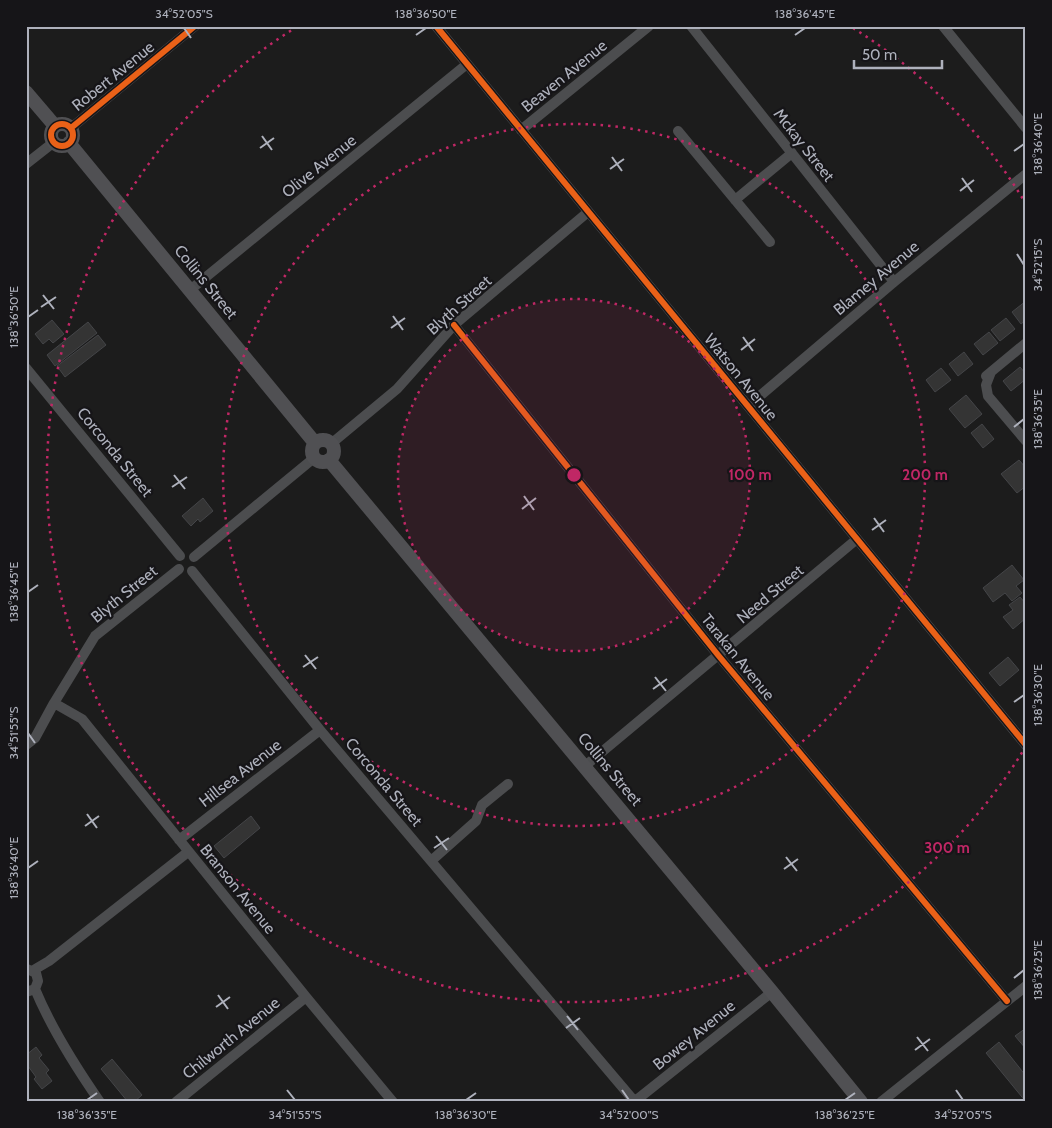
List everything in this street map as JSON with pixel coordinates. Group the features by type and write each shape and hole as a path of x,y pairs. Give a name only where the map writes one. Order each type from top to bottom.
{"street":[{"name":"Robert Avenue","path":"71,128 195,26"},
{"name":"Watson Avenue","path":"436,26 1026,745"},
{"name":"Beaven Avenue","path":"521,130 649,26"},
{"name":"Mckay Street","path":"691,26 894,282"},
{"path":"943,26 1026,128"},
{"name":"Olive Avenue","path":"190,290 467,64"},
{"path":"26,92 55,126"},
{"path":"63,124 71,128 73,136 69,143 61,146 54,142 51,134 55,126 63,124"},
{"path":"678,131 770,242"},
{"path":"26,164 54,142"},
{"name":"Collins Street","path":"69,143 315,443"},
{"path":"735,200 792,153"},
{"name":"Blamey Avenue","path":"748,406 894,282 1026,174"},
{"name":"Blyth Street","path":"332,444 397,389 454,325 588,212"},
{"name":"Tarakan Avenue","path":"454,325 718,655 1007,1001"},
{"path":"980,381 1026,343"},
{"name":"Corconda Street","path":"26,368 180,556"},
{"path":"991,372 986,384 988,396 1026,441"},
{"path":"324,439 332,444 334,452 329,460 322,462 314,458 312,450 315,443 324,439"},
{"path":"194,557 314,458"},
{"name":"Collins Street","path":"329,460 772,992 861,1102"},
{"name":"Need Street","path":"584,766 857,539"},
{"path":"188,553 194,557 196,565 192,571 186,573 179,569 176,562 180,556 188,553"},
{"name":"Blyth Street","path":"26,745 35,738 95,636 179,569"},
{"name":"Corconda Street","path":"192,571 320,730 635,1102"},
{"name":"Branson Avenue","path":"54,703 82,719 188,852 393,1102"},
{"name":"Hillsea Avenue","path":"179,840 320,730"},
{"path":"431,861 476,822 482,805 508,784"},
{"path":"100,1102 74,1066 30,991 38,981 32,972 49,961 188,852"},
{"path":"881,1102 1026,986"},
{"name":"Bowey Avenue","path":"635,1102 772,992"},
{"name":"Chilworth Avenue","path":"176,1102 306,997"}],"building":[{"path":"1026,301 1026,320 1021,324 1012,312"},
{"path":"1006,318 1015,329 1000,341 991,330"},
{"path":"52,320 64,334 53,343 49,339 43,344 35,334"},
{"path":"88,322 97,333 55,366 47,355"},
{"path":"989,332 998,343 983,355 974,344"},
{"path":"98,335 106,345 65,377 57,366"},
{"path":"964,352 973,364 958,376 949,364"},
{"path":"1020,367 1026,374 1026,379 1011,391 1003,381"},
{"path":"941,368 951,380 935,392 926,380"},
{"path":"966,395 982,414 965,428 949,409"},
{"path":"982,424 994,439 983,448 971,433"},
{"path":"1019,460 1026,468 1026,486 1017,493 1001,474"},
{"path":"203,498 213,511 200,522 198,519 191,526 182,516"},
{"path":"1012,565 1024,580 1016,586 1022,593 1012,601 1005,593 993,602 983,588"},
{"path":"1020,597 1026,604 1026,618 1013,629 1003,617 1013,610 1009,605"},
{"path":"1008,657 1019,670 1000,686 989,673"},
{"path":"251,816 260,828 224,858 214,846"},
{"path":"1026,1028 1026,1049 1015,1036"},
{"path":"999,1042 1026,1076 1026,1102 986,1053"},
{"path":"36,1047 42,1055 39,1058 49,1070 46,1073 52,1081 42,1089 34,1079 36,1077 28,1066 26,1067 26,1055"},
{"path":"112,1059 142,1095 134,1102 128,1102 101,1069"}],"cycle path":[{"path":"71,128 195,26"},
{"path":"436,26 1026,745"},
{"path":"62,124 70,127 73,135 70,143 62,146 54,143 51,135 54,127 62,124"},
{"path":"454,325 718,655 1007,1001"}]}
